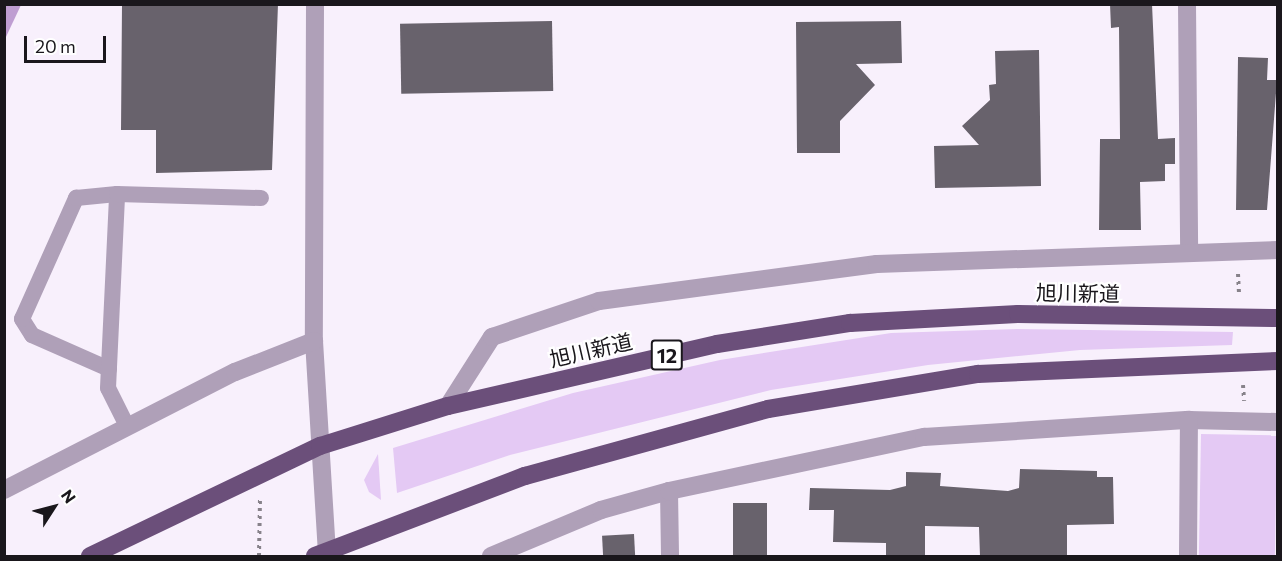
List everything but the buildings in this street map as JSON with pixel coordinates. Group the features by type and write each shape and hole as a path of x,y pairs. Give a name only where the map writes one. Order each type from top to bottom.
{"highway":[{"name":"旭川新道","path":"90,556 260,472 320,446 448,406 717,344 850,323 1018,314 1278,318"},
{"path":"323,554 525,476 768,409 978,374 1278,361"}],"street":[{"path":"315,4 314,341 323,554"},
{"path":"1187,4 1189,249"},
{"path":"448,406 492,337 599,301 877,264 1189,249 1278,250"},
{"path":"4,490 235,372 314,341"},
{"path":"490,556 601,510 669,491 924,437 1189,420 1278,422"},
{"path":"1188,556 1189,420"},
{"path":"669,491 670,556"}],"lane":[{"path":"117,194 108,388 127,426"},
{"path":"109,369 32,335 22,319 76,198 117,194 261,198"}],"path":[{"path":"259,556 260,472"}],"shaded area":[{"path":"4,5 21,5 5,39"},
{"path":"1017,329 1233,332 1232,345 1080,350 928,365 771,390 510,455 397,493 393,448 573,393 720,360 891,333"},
{"path":"1201,434 1277,435 1275,556 1199,556"},
{"path":"378,454 381,500 369,492 364,480"}]}
